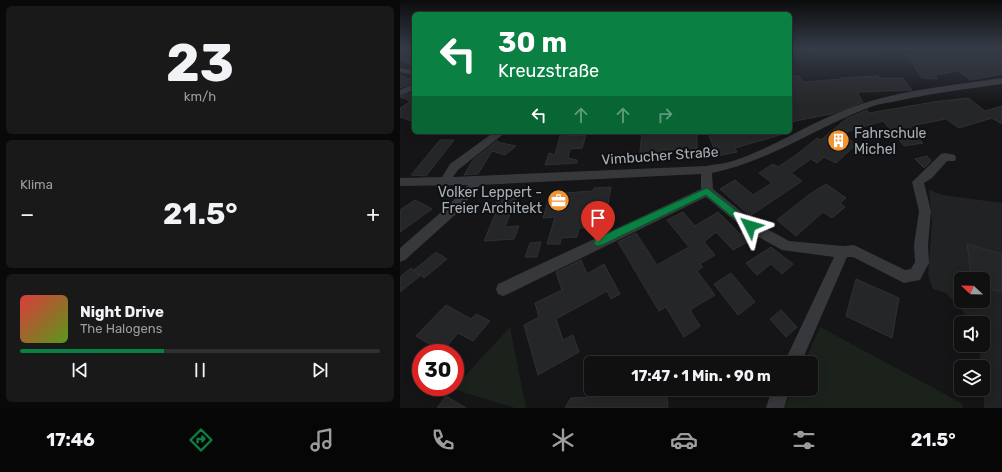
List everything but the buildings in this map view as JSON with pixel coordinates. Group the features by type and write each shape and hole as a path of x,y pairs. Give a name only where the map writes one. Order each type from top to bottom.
{"street":[{"path":"400,70 412,73"},
{"name":"Vimbucher Straße","path":"400,182 477,181 706,170 733,165 767,152 834,118 867,105 911,95 1002,81"},
{"path":"400,93 412,88"},
{"path":"445,181 454,166 498,134"},
{"path":"706,170 707,191 750,226 787,246 843,252 854,251 904,277 915,275 922,263 925,212 918,182 928,175 945,156 951,158"},
{"path":"400,256 459,202 477,181"},
{"path":"503,289 707,191"},
{"path":"795,356 843,252"},
{"path":"775,408 779,396"}],"shaded area":[{"path":"929,190 943,195 1002,203 1002,408 984,408 984,396 990,396 990,360 980,360 980,352 990,352 990,316 967,316 960,308 990,308 990,272 954,272 954,302 946,293 933,289 928,275 932,221"},
{"path":"510,327 526,408 515,408 464,392 464,377"},
{"path":"820,327 963,404 963,408 784,408 790,396 818,396 818,356 807,356"}],"place":[{"name":"Fahrschule Michel","path":"839,141"},
{"name":"Volker Leppert - Freier Architekt","path":"558,200"}],"route":[{"path":"598,242 707,191 750,226"}]}
